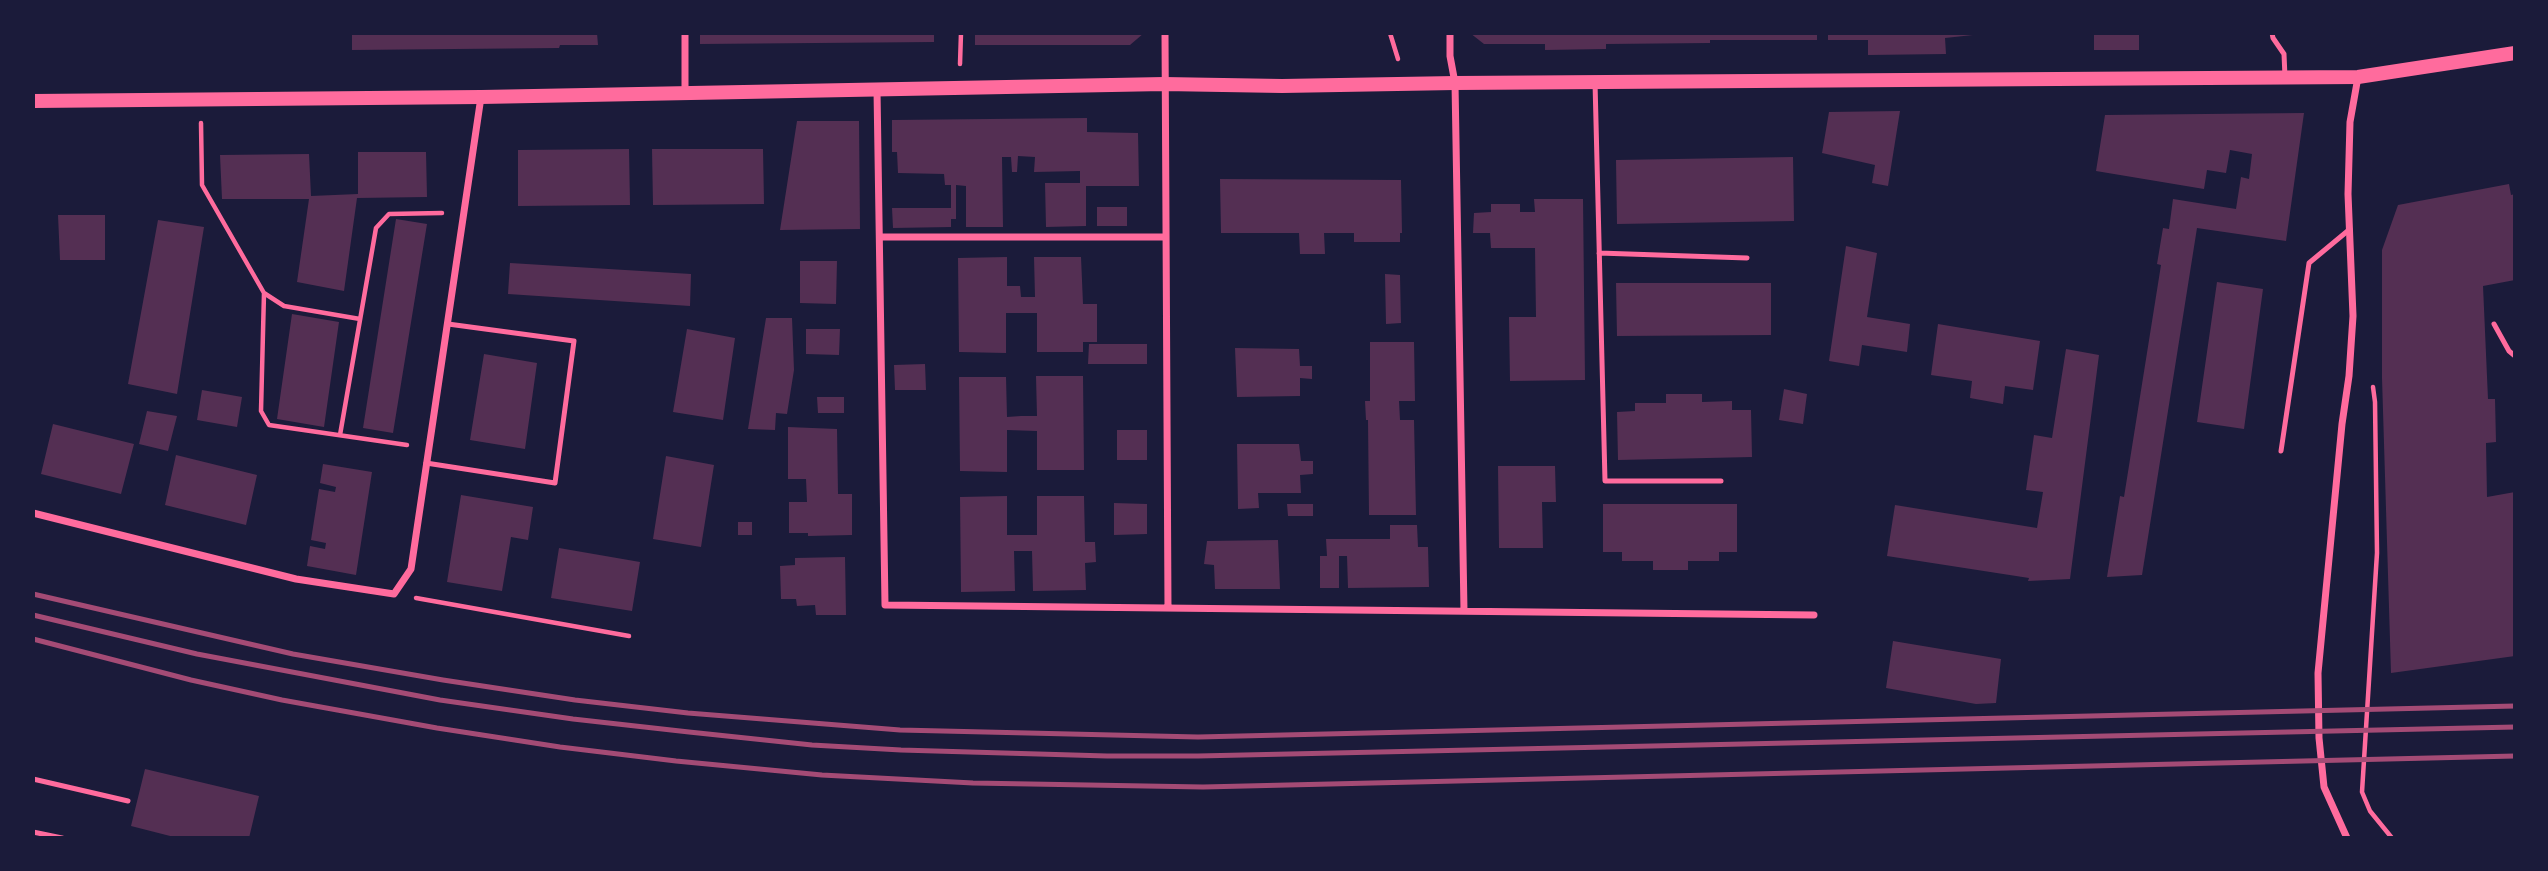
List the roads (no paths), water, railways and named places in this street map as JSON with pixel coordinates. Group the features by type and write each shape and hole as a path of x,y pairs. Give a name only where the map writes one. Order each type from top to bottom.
{"main road":[{"path":"33,101 481,97 1164,84 1282,86 2358,77 2515,53"}],"street":[{"path":"685,33 685,92"},
{"path":"1165,33 1168,608"},
{"path":"1450,33 1450,56 1455,83 1464,611"},
{"path":"2347,838 2324,787 2319,738 2319,673 2353,316 2350,122 2358,77"},
{"path":"877,89 885,605 1814,615"},
{"path":"33,513 296,579 394,594 411,569 481,97"},
{"path":"880,237 1166,237"}],"lane":[{"path":"2272,33 2284,54 2285,77"},
{"path":"1595,82 1605,481 1721,481"},
{"path":"2281,451 2309,263 2350,229"},
{"path":"1598,253 1747,258"},
{"path":"426,463 555,483 574,341 448,324"},
{"path":"2494,324 2509,351 2515,356"},
{"path":"33,779 128,801"},
{"path":"33,832 62,838"}],"railway":[{"path":"33,594 293,654 443,680 575,700 688,713 900,730 1198,737 2515,706"},
{"path":"33,615 197,654 440,700 689,732 812,745 901,750 1198,756 2515,727"},
{"path":"33,639 191,680 282,700 560,747 822,775 973,783 1203,787 2515,756"}]}
